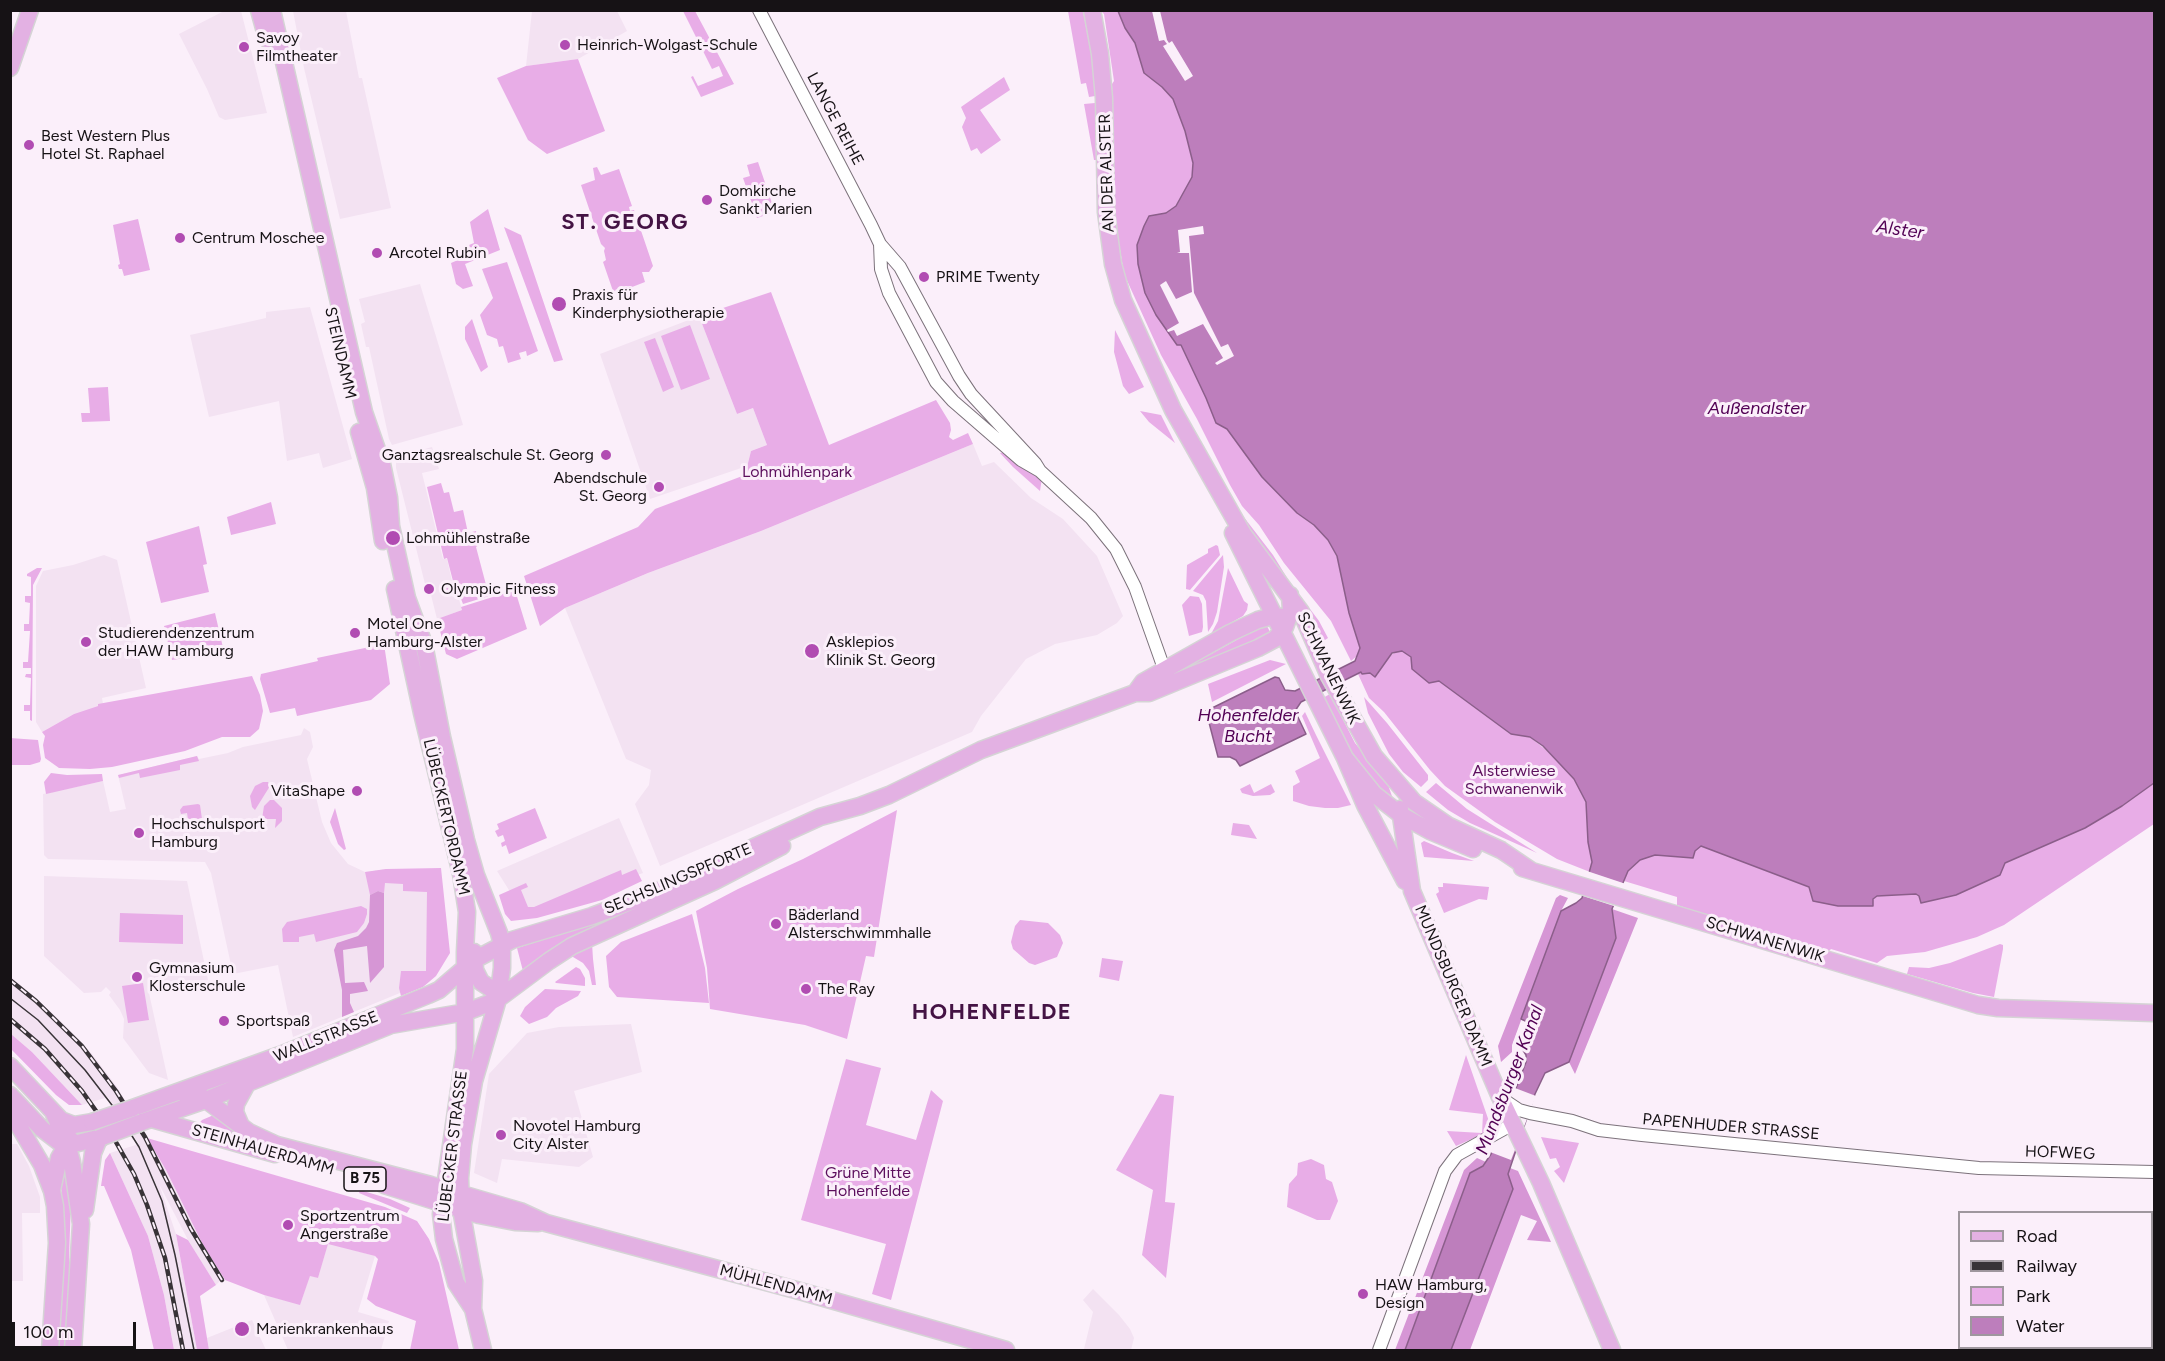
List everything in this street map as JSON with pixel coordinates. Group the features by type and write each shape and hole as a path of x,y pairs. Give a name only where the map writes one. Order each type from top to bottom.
{"main road":[{"path":"10,68 30,10"},
{"name":"STEINDAMM","path":"259,10 354,414 375,488 379,521 426,692"},
{"name":"STEINDAMM","path":"272,10 364,412 384,470 391,526 405,589 424,644 426,692"},
{"name":"AN DER ALSTER","path":"1092,10 1100,54 1104,98 1106,212 1118,285 1153,368 1201,461 1250,544 1290,595"},
{"name":"AN DER ALSTER","path":"1201,461 1255,580"},
{"name":"AN DER ALSTER","path":"1221,508 1226,530 1254,604 1252,615 1244,626"},
{"name":"SCHWANENWIK","path":"1255,580 1281,623 1295,660 1377,828 1412,891"},
{"path":"1290,595 1292,603 1281,623 1301,629 1315,647"},
{"name":"SCHWANENWIK","path":"1290,595 1301,612 1336,691 1374,756 1393,779 1414,802 1430,814 1465,835 1511,856 1532,871"},
{"name":"SECHSLINGSPFORTE","path":"1168,678 1258,648 1281,623"},
{"name":"SECHSLINGSPFORTE","path":"470,964 502,945 651,894 820,817 860,806 911,785 981,750 1135,693 1149,693 1244,626 1281,623"},
{"name":"LÜBECKERTORDAMM","path":"426,692 473,937 470,964"},
{"name":"LÜBECKERTORDAMM","path":"426,692 442,737 476,875 500,933 503,993"},
{"name":"SCHWANENWIK","path":"1345,759 1374,794 1401,815 1444,838 1513,866 1978,1005 1998,1008 2154,1013"},
{"name":"MUNDSBURGER DAMM","path":"1393,779 1399,798 1412,891 1612,1350"},
{"name":"SECHSLINGSPFORTE","path":"503,993 572,946 715,880 827,825 860,806"},
{"path":"470,964 481,982 503,993"},
{"path":"466,1012 470,964"},
{"name":"WALLSTRASSE","path":"87,1123 280,1055 429,995 439,990 470,964"},
{"name":"WALLSTRASSE","path":"67,1143 78,1143 102,1137 206,1100 391,1025 466,1012 503,993"},
{"name":"LÜBECKER STRASSE","path":"483,1350 474,1309 474,1281 461,1202 463,1144 474,1081 484,1042 503,993"},
{"name":"LÜBECKER STRASSE","path":"466,1012 464,1062 443,1196 442,1229 456,1283 474,1309"},
{"path":"10,1066 54,1114 68,1124 87,1123"},
{"path":"241,1126 235,1112 236,1104 248,1082"},
{"name":"B 75","path":"178,1092 194,1094 206,1100"},
{"path":"10,1095 51,1138 67,1143"},
{"name":"STEINHAUERDAMM","path":"206,1100 241,1126 277,1145 443,1196"},
{"path":"10,1111 42,1165 52,1191 57,1243 50,1350"},
{"path":"54,1114 67,1143 78,1192 81,1224 73,1350"},
{"name":"STEINHAUERDAMM","path":"147,1121 443,1196"},
{"path":"52,1191 57,1163 67,1143 87,1123"},
{"path":"81,1224 88,1200 93,1153 102,1137"},
{"name":"MÜHLENDAMM","path":"443,1196 461,1202 520,1211 546,1223 796,1290 1006,1350"}],"street":[{"name":"LANGE REIHE","path":"759,10 880,244 900,267 959,376 1011,444"},
{"name":"LANGE REIHE","path":"880,244 883,275 889,293 936,382 952,401 1011,444"},
{"path":"883,275 891,266 900,267"},
{"path":"1011,444 1035,463 1040,471 1091,518 1116,549 1136,587 1168,678"},
{"name":"PAPENHUDER STRASSE","path":"1510,1115 1530,1113 1572,1121 1588,1127 1642,1135 1965,1167"},
{"path":"1378,1350 1445,1172 1457,1155 1498,1132 1510,1115"},
{"name":"HOFWEG","path":"1965,1167 2154,1172"}],"shaded area":[{"path":"226,10 241,11 267,113 225,120 219,117 179,34"},
{"path":"293,11 346,11 359,78 362,78 391,208 340,219 304,68"},
{"name":"Heinrich-Wolgast-Schule","path":"532,11 617,11 627,31 578,59 526,66"},
{"path":"420,284 463,425 392,445 369,347 366,347 361,324 365,322 359,299"},
{"path":"310,307 352,459 323,468 319,453 287,461 279,401 209,417 190,335 266,318 266,312"},
{"path":"699,316 737,414 753,408 767,445 751,451 747,466 650,499 600,354"},
{"name":"Asklepios Klinik St. Georg","path":"973,444 982,466 994,462 1031,498 1063,519 1097,556 1123,616 1117,623 1097,635 1055,644 1026,659 981,716 972,732 660,866 635,804 649,785 651,770 626,759 565,608"},
{"path":"432,447 439,469 422,473 443,559 447,559 452,581 449,587 442,590 444,595 457,592 462,610 437,619 431,595 428,596 396,468 396,461 407,458 407,454"},
{"name":"Studierendenzentrum der HAW Hamburg","path":"104,555 117,560 146,688 102,698 103,704 74,714 42,732 36,722 36,586 43,571 73,565"},
{"path":"304,728 310,732 313,747 307,759 322,822 331,843 348,864 365,872 386,869 431,870 429,981 293,1037 278,965 233,974 211,873 205,862 48,859 44,855 43,794 103,781 110,812 126,809 118,775 197,756 199,759 228,753 243,747 301,735"},
{"path":"619,818 643,873 524,914 497,871"},
{"name":"Gymnasium Klosterschule","path":"44,876 187,881 208,980 149,993 168,1080 149,1073 123,1038 124,1019 109,995 111,992 106,987 101,992 84,993 44,956"},
{"path":"378,891 384,893 384,967 370,983 367,946 343,950 345,983 364,982 368,991 350,994 350,1003 354,1012 342,1017 342,990 334,950 337,943 358,936 366,928 369,922 370,895"},
{"path":"1560,895 1568,898 1561,911 1512,1045 1512,1052 1501,1062 1498,1046 1556,898"},
{"path":"1612,909 1638,918 1575,1074 1569,1062 1616,938"},
{"path":"10,976 55,1016 92,1054 117,1087 166,1170 202,1243 224,1277 216,1285 188,1240 159,1184 176,1234 197,1350 174,1350 164,1295 148,1236 110,1153 139,1144 108,1097 82,1105 32,1052 11,1034"},
{"path":"631,1024 642,1072 574,1091 593,1157 579,1167 502,1159 497,1183 474,1173 489,1074 527,1033 559,1027"},
{"path":"10,1144 17,1144 29,1166 40,1197 40,1213 22,1213 23,1281 11,1281"},
{"path":"1477,1158 1486,1162 1470,1173 1405,1350 1395,1350 1464,1170"},
{"path":"1510,1168 1518,1171 1551,1242 1527,1240 1537,1221 1521,1215 1470,1350 1451,1350 1513,1189 1508,1175"},
{"path":"328,1243 375,1256 358,1312 389,1321 381,1350 288,1350 264,1295 300,1304 310,1275 318,1278"},
{"path":"1093,1289 1130,1329 1134,1338 1131,1350 1084,1349 1093,1312 1083,1300"},
{"name":"Marienkrankenhaus","path":"252,1320 266,1350 209,1350 207,1338"}],"green space":[{"path":"683,11 695,11 734,84 701,97 691,77 693,76 698,86 723,76 719,66 712,69"},
{"path":"1068,11 1083,11 1092,59 1095,96 1089,97 1086,83 1081,84"},
{"path":"1101,11 1118,11 1135,43 1144,73 1173,99 1185,131 1193,163 1192,177 1176,206 1166,213 1150,216 1144,226 1137,246 1138,264 1145,293 1156,315 1177,344 1181,345 1216,423 1227,429 1262,477 1297,513 1314,525 1328,540 1337,556 1349,613 1360,648 1357,656 1351,661 1331,621 1284,563 1259,525 1242,506 1161,355 1124,274 1114,212 1112,84 1114,81 1104,14"},
{"path":"578,59 605,131 547,154 528,140 497,78 526,66"},
{"path":"1004,77 1010,90 980,110 1001,140 981,154 977,148 971,151 962,127 966,118 961,107"},
{"path":"1095,103 1096,160 1094,160 1084,104"},
{"path":"758,162 775,212 757,218 743,178 750,176 747,165"},
{"path":"597,167 601,175 619,169 632,206 629,207 630,211 634,210 653,266 649,272 642,272 645,282 614,294 603,262 606,260 605,248 601,244 581,185 595,180 593,168"},
{"path":"488,209 500,250 465,264 473,286 463,289 456,284 451,263 458,260 454,251 474,243 470,222"},
{"path":"138,219 150,270 124,276 118,265 120,264 113,225"},
{"path":"504,227 521,235 563,360 554,362"},
{"path":"507,262 538,351 527,356 526,351 519,353 521,359 508,363 503,346 499,347 497,339 487,335 480,315 493,298 482,269"},
{"name":"Lohmühlenpark","path":"771,292 829,445 936,400 950,423 949,437 953,440 968,433 973,444 761,531 648,573 565,608 540,626 524,576 638,527 655,509 745,475 751,451 767,445 753,408 737,414 699,316"},
{"path":"472,319 488,367 481,372 465,339 465,327"},
{"path":"690,325 710,379 681,390 661,336"},
{"path":"1115,330 1144,387 1129,394 1123,386 1114,352"},
{"path":"655,338 674,387 663,392 644,342"},
{"path":"108,387 110,421 82,422 81,413 90,413 88,388"},
{"path":"1140,411 1161,415 1175,443 1149,422"},
{"path":"1006,452 1042,478 1040,491 1000,453"},
{"path":"441,483 444,493 449,492 454,512 463,510 468,533 476,531 479,545 476,547 489,596 463,604 458,591 444,595 442,590 450,587 453,581 447,558 444,559 427,487"},
{"path":"271,502 276,524 231,535 227,517"},
{"path":"1233,503 1273,555 1319,621 1328,638 1322,642 1258,546"},
{"path":"199,526 207,564 203,565 209,592 161,603 146,542"},
{"path":"1216,545 1220,555 1190,590 1186,589 1187,565 1208,553 1208,549"},
{"path":"1223,555 1224,567 1217,612 1208,632 1206,601 1203,595 1193,591"},
{"path":"37,568 42,568 33,585 32,721 30,711 24,711 24,705 30,705 31,678 25,677 26,674 31,674 31,668 23,668 23,662 28,662 30,631 24,631 24,624 29,624 30,603 25,602 25,596 31,596 31,577 27,574"},
{"path":"1228,568 1244,601 1248,604 1247,610 1243,616 1211,634 1218,621"},
{"path":"515,590 527,629 457,659 446,654 437,619 462,610 461,607"},
{"path":"1190,596 1199,597 1202,604 1203,627 1202,632 1189,636 1182,605"},
{"path":"215,613 224,652 172,660 164,626"},
{"path":"1266,624 1270,636 1186,671 1185,668"},
{"path":"384,644 390,684 371,700 297,716 295,708 270,713 260,679 261,674 318,661 317,658"},
{"name":"Alsterwiese Schwanenwik","path":"1398,651 1404,651 1410,656 1413,661 1412,669 1439,681 1511,734 1530,737 1556,758 1574,779 1586,802 1588,842 1592,857 1590,872 1557,859 1495,822 1445,786 1430,770 1384,712 1369,698 1358,674 1361,672 1377,675 1389,656"},
{"path":"1270,660 1286,664 1212,702 1208,684"},
{"path":"252,676 260,695 263,711 259,729 250,737 222,737 185,751 112,767 59,768 45,758 43,745 45,736 42,732 98,704"},
{"path":"1330,694 1355,743 1387,782 1393,799 1364,775 1321,699"},
{"path":"1364,697 1428,775 1428,780 1421,787 1403,772 1389,754 1368,713"},
{"path":"1305,712 1351,805 1325,808 1293,801 1293,786 1300,782 1295,771 1320,758 1302,716"},
{"path":"10,738 38,740 40,762 30,765 11,765"},
{"path":"197,756 199,761 180,765 180,770 140,778 139,773 119,778 118,775"},
{"path":"51,773 102,774 103,781 46,794 44,782"},
{"path":"268,782 270,786 255,810 252,807 250,796 255,786"},
{"path":"1436,783 1467,809 1537,853 1470,823 1448,810 1426,792"},
{"path":"2154,783 2154,824 2004,925 1977,937 1925,952 1887,956 1877,963 1831,949 1827,953 1733,924 1677,905 1677,897 1624,881 1628,871 1640,860 1655,855 1695,851 1701,846 1810,887 1873,905 1873,899 1877,896 1916,894 1921,903 2000,870 2004,863 2085,828"},
{"path":"1250,784 1254,793 1271,784 1275,792 1270,795 1253,796 1242,793 1240,789"},
{"path":"270,800 274,800 282,808 282,821 275,828 276,819 262,819 264,806"},
{"path":"198,804 202,819 188,819 187,813 181,814 180,810 183,806"},
{"path":"335,808 346,849 344,850 338,844 330,822"},
{"path":"535,808 547,838 509,854 506,845 502,847 501,843 505,841 503,835 498,837 495,831 499,829 497,824"},
{"path":"897,810 874,957 866,956 847,1039 805,1025 710,1009 707,968 696,911"},
{"path":"1233,823 1249,825 1257,839 1231,835"},
{"path":"1424,841 1474,861 1424,857 1421,843"},
{"path":"441,868 450,953 436,976 423,987 401,996 399,988 401,971 426,971 427,892 403,891 403,884 385,883 384,893 378,891 370,895 365,872 386,869"},
{"path":"636,869 642,881 602,900 537,918 511,921 505,914 499,895 526,883 528,887 521,890 528,907 534,907 621,870 622,875"},
{"path":"1443,883 1489,887 1487,900 1479,899 1444,913 1436,894 1439,892 1438,887 1443,887"},
{"path":"664,894 524,975 517,948"},
{"path":"361,906 367,909 367,914 357,932 316,942 314,934 299,937 299,942 283,942 282,929 287,922"},
{"path":"120,913 183,915 183,944 119,942"},
{"path":"692,914 705,968 709,1003 617,997 609,987 606,956 621,942"},
{"path":"1020,920 1048,923 1060,935 1063,943 1057,957 1035,965 1029,963 1013,949 1011,942 1015,926"},
{"path":"592,943 596,985 592,985 589,971 583,963 568,954"},
{"path":"2000,944 2003,945 2003,949 1994,997 1907,974 1909,967 1929,968 1950,963"},
{"path":"1102,958 1123,961 1119,981 1099,977"},
{"path":"576,967 580,969 585,978 585,986 555,982"},
{"path":"143,983 149,1020 128,1023 122,986"},
{"path":"545,989 581,991 578,996 556,1008 547,1017 529,1024 520,1016 525,1007"},
{"path":"11,1034 32,1052 82,1105 69,1105 56,1095 11,1049"},
{"path":"1466,1055 1492,1130 1456,1146 1447,1131 1482,1133 1483,1114 1449,1110"},
{"name":"Grüne Mitte Hohenfelde","path":"846,1059 881,1068 866,1125 916,1140 931,1090 943,1101 891,1300 872,1294 886,1244 801,1220"},
{"path":"1160,1094 1174,1096 1165,1202 1175,1203 1166,1278 1142,1255 1153,1190 1116,1170"},
{"path":"216,1114 250,1140 197,1126 202,1120"},
{"path":"1541,1137 1579,1143 1564,1183 1554,1171 1560,1167 1556,1158 1550,1159"},
{"name":"Sportzentrum Angerstraße","path":"147,1138 385,1207 417,1221 429,1239 439,1263 459,1350 410,1350 416,1321 376,1306 367,1299 378,1259 375,1256 328,1244 318,1278 310,1276 300,1305 264,1295 225,1280 202,1243 166,1170"},
{"path":"110,1153 148,1236 164,1295 174,1350 154,1350 131,1250 104,1186 101,1186 105,1160"},
{"path":"1311,1159 1324,1165 1326,1179 1332,1182 1338,1201 1330,1220 1317,1220 1287,1207 1289,1184 1297,1175 1298,1163"},
{"path":"64,1169 71,1201 69,1258 71,1273 66,1350 58,1350 63,1205 60,1178"},
{"path":"360,1190 410,1208 407,1213 359,1193"},
{"path":"176,1234 188,1240 216,1285 200,1296 209,1350 197,1350"}],"water":[{"name":"Außenalster","path":"1118,11 2154,11 2154,783 2085,828 2005,863 2000,875 1956,895 1921,903 1916,894 1877,896 1873,899 1873,906 1838,906 1813,901 1809,887 1701,846 1695,851 1693,858 1655,855 1640,860 1628,871 1612,909 1616,938 1569,1062 1545,1073 1535,1094 1508,1174 1513,1189 1451,1350 1405,1350 1470,1173 1483,1166 1491,1154 1526,1062 1526,1055 1519,1044 1521,1038 1525,1040 1532,1024 1521,1019 1561,911 1582,898 1592,862 1588,842 1586,802 1574,779 1543,746 1530,737 1511,734 1439,681 1429,683 1412,669 1411,657 1402,651 1392,653 1375,677 1370,673 1362,674 1361,672 1301,702 1295,711 1306,734 1240,766 1230,757 1218,757 1206,711 1275,677 1279,678 1285,690 1295,691 1355,661 1360,648 1349,613 1337,556 1328,540 1314,525 1297,513 1262,477 1227,429 1216,423 1181,345 1177,345 1156,315 1145,293 1138,264 1137,245 1144,226 1149,216 1166,213 1176,206 1192,177 1193,163 1185,131 1173,99 1144,73 1135,43"}],"pier":[{"path":"1152,11 1160,11 1167,40 1169,43 1172,41 1193,76 1185,81 1163,46 1167,44 1164,40 1159,41"},
{"path":"1203,226 1204,234 1189,236 1194,293 1221,347 1228,344 1234,356 1217,365 1215,363 1223,358 1203,324 1177,336 1174,330 1168,332 1167,330 1179,323 1160,285 1166,281 1176,299 1192,292 1189,253 1177,253 1180,252 1178,230"},
{"path":"1587,871 1626,884 1617,907 1580,895"},
{"path":"1515,1088 1536,1096 1511,1160 1490,1152"}],"tram line":[{"path":"10,998 38,1020 85,1070 115,1109 139,1147 162,1201 194,1350"}],"railway":[{"path":"10,980 36,1001 82,1046 116,1091 145,1137 191,1229 222,1280"},
{"path":"10,1019 45,1049 82,1091 108,1128 134,1174 165,1258 183,1350"}],"place":[{"name":"Heinrich-Wolgast-Schule","path":"565,45"},
{"name":"Savoy Filmtheater","path":"244,47"},
{"name":"Best Western Plus Hotel St. Raphael","path":"29,145"},
{"name":"Domkirche Sankt Marien","path":"707,200"},
{"name":"Centrum Moschee","path":"180,238"},
{"name":"Arcotel Rubin","path":"377,253"},
{"name":"PRIME Twenty","path":"924,277"},
{"name":"Praxis für Kinderphysiotherapie","path":"559,304"},
{"name":"Ganztagsrealschule St. Georg","path":"606,455"},
{"name":"Abendschule St. Georg","path":"659,487"},
{"name":"Lohmühlenstraße","path":"393,538"},
{"name":"Olympic Fitness","path":"429,589"},
{"name":"Motel One Hamburg-Alster","path":"355,633"},
{"name":"Studierendenzentrum der HAW Hamburg","path":"86,642"},
{"name":"Asklepios Klinik St. Georg","path":"812,651"},
{"name":"VitaShape","path":"357,791"},
{"name":"Hochschulsport Hamburg","path":"139,833"},
{"name":"Bäderland Alsterschwimmhalle","path":"776,924"},
{"name":"Gymnasium Klosterschule","path":"137,977"},
{"name":"The Ray","path":"806,989"},
{"name":"Sportspaß","path":"224,1021"},
{"name":"Novotel Hamburg City Alster","path":"501,1135"},
{"name":"Sportzentrum Angerstraße","path":"288,1225"},
{"name":"HAW Hamburg, Design","path":"1363,1294"},
{"name":"Marienkrankenhaus","path":"242,1329"}],"district":[{"name":"ST. GEORG","path":"625,223"},
{"name":"HOHENFELDE","path":"992,1013"}],"water label":[{"name":"Alster","path":"1900,230"},
{"name":"Hohenfelder Bucht","path":"1248,726"},
{"name":"Mundsburger Kanal","path":"1510,1080"}]}
